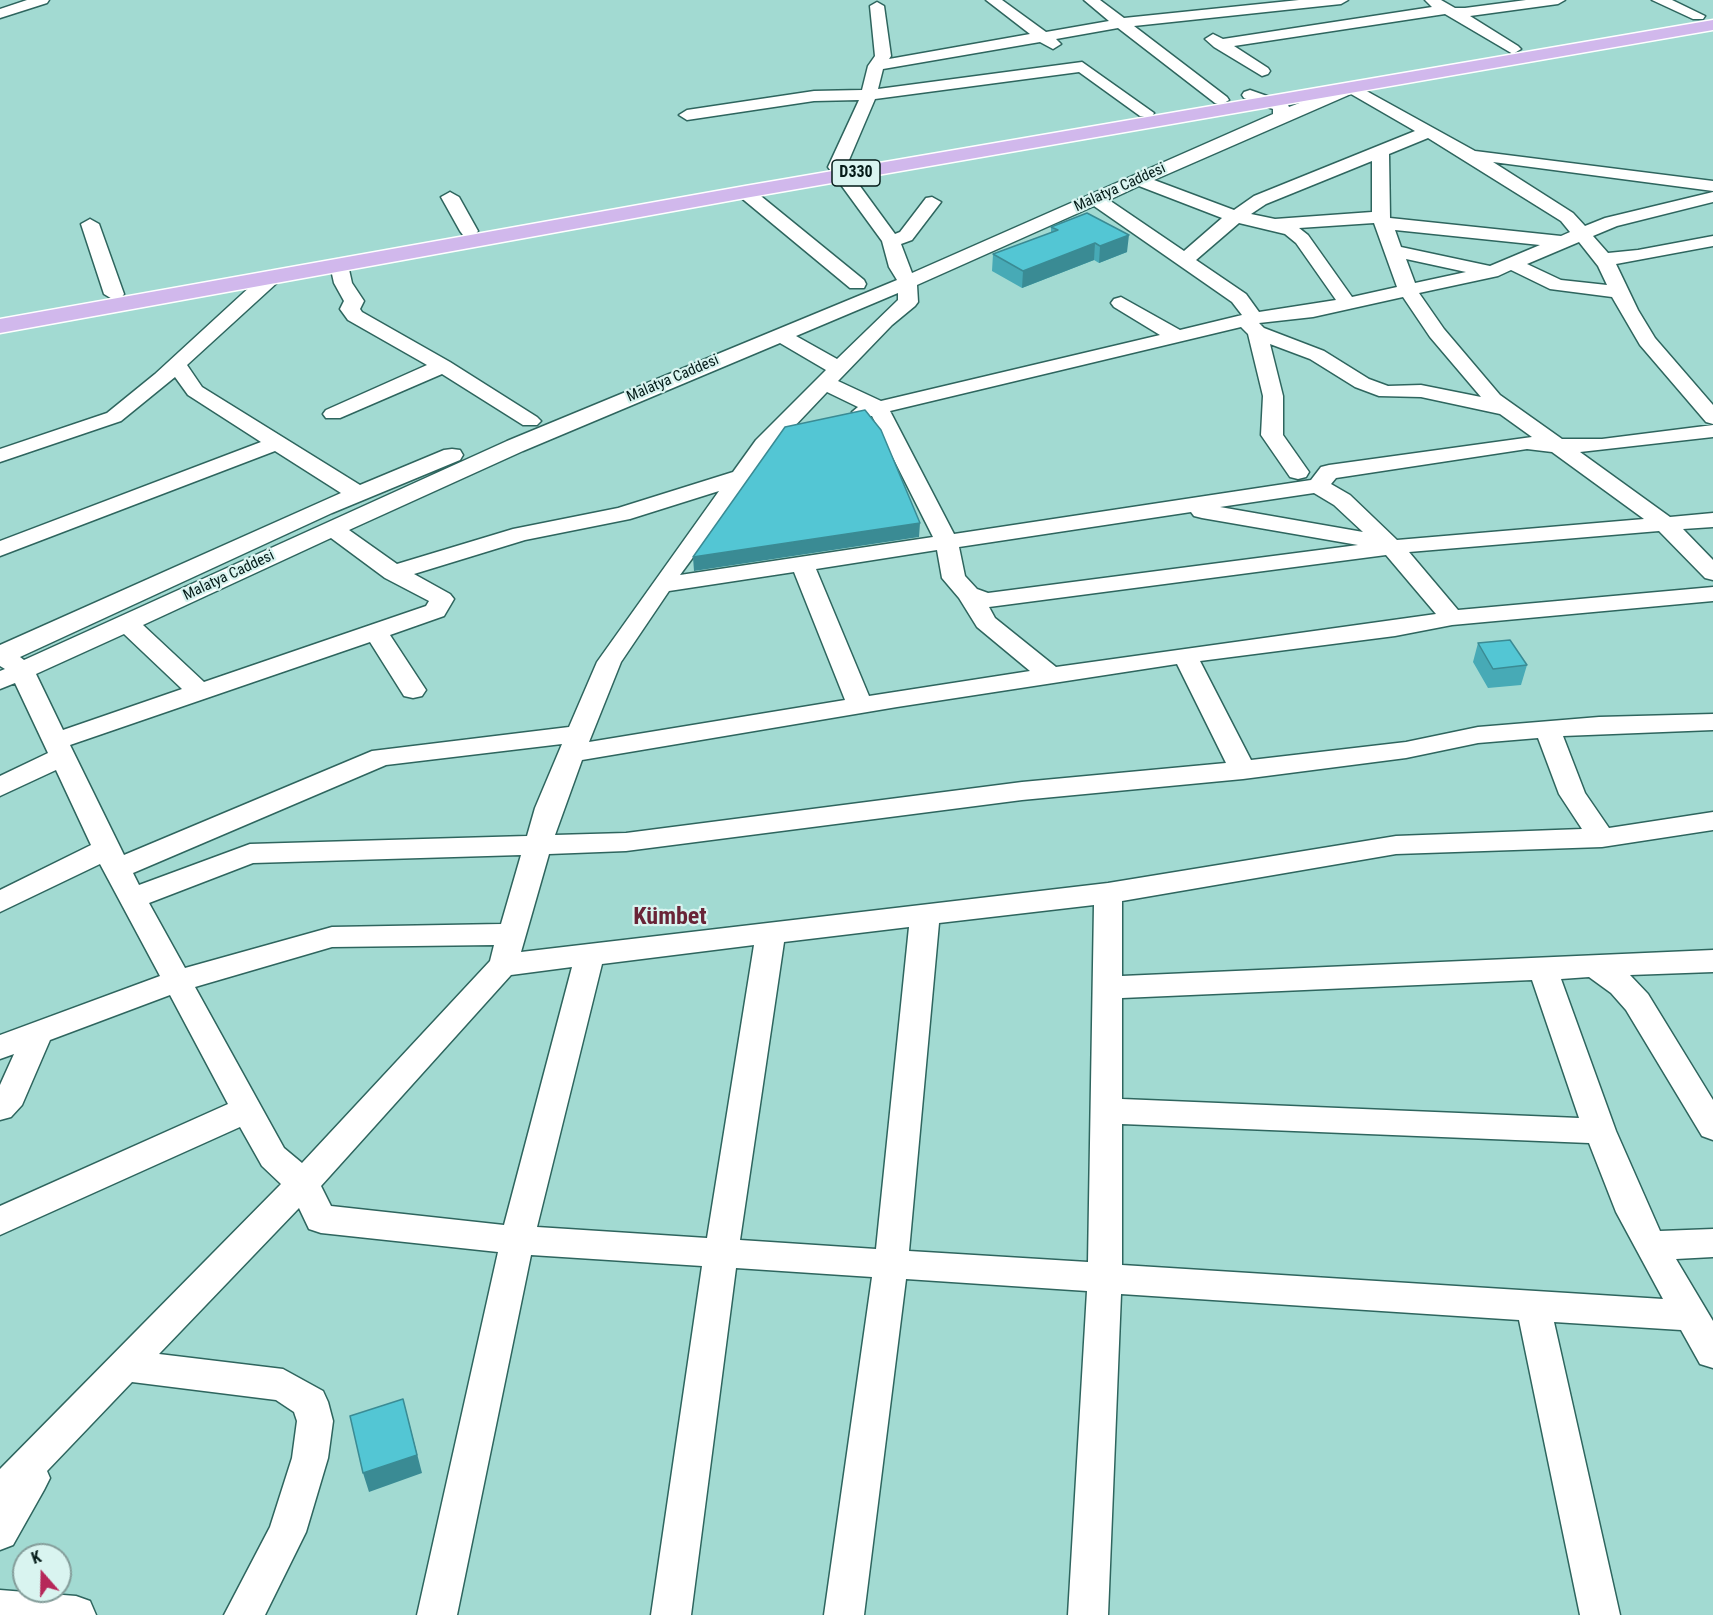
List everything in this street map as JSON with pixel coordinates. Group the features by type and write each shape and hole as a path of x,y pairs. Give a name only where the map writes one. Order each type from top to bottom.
{"main road":[{"name":"D330","path":"0,326 745,192 840,171 1146,113 1221,100 1267,104 1316,83 1708,18"},
{"name":"D330","path":"0,314 469,231 1267,104 1708,18"}],"street":[{"path":"2,0 18,8"},
{"path":"0,14 42,0"},
{"path":"993,0 1146,113"},
{"path":"1091,0 1221,100"},
{"path":"876,66 1046,38 1121,23 1341,0"},
{"path":"1431,0 1513,49"},
{"path":"1451,11 1472,0"},
{"path":"1219,44 1451,11 1558,0"},
{"path":"1659,0 1708,18"},
{"path":"0,1496 59,1432 303,1183 503,965 549,808 609,662 740,477 774,434 885,321 901,285 891,241 840,171 869,95 876,66 883,56 879,3"},
{"path":"1167,5 1219,44 1262,71"},
{"path":"687,115 814,96 869,95 1082,67"},
{"path":"1352,88 1568,217 1575,239"},
{"path":"1267,104 901,285 858,284 530,421 358,494 5,664 59,748 111,859 273,1157 303,1183 321,1219 517,1240 1692,1317"},
{"name":"Malatya Caddesi","path":"5,664 126,622 515,446 901,285 1139,180 1267,104"},
{"path":"1185,260 1217,230 1260,200 1428,132"},
{"path":"1380,152 1382,220 1408,291 1437,333 1493,399 1665,524 1713,573"},
{"path":"1466,154 1713,186"},
{"path":"1139,180 1236,217 1275,224 1291,230 1302,239 1348,304"},
{"path":"745,192 858,284"},
{"path":"450,197 469,231"},
{"path":"846,416 1176,336 1348,304 1491,272 1575,239 1611,222 1713,197"},
{"path":"1096,199 1239,298 1252,323 1274,396 1272,435 1298,472"},
{"path":"891,241 906,236 932,202"},
{"path":"1275,224 1382,220 1575,239 1604,259 1647,341 1713,418"},
{"path":"90,224 114,294"},
{"path":"1604,259 1638,256 1713,241"},
{"path":"1394,251 1491,272"},
{"path":"1513,264 1557,285 1620,292"},
{"path":"339,265 343,283 354,301 350,309 355,316 443,366 530,421"},
{"path":"0,456 114,417 177,365 272,277"},
{"path":"1121,303 1176,336"},
{"path":"1252,323 1317,355 1362,382 1386,392 1421,391 1506,409"},
{"path":"779,334 878,408 946,540 954,578 969,594 986,622 1051,676"},
{"path":"177,365 195,392 358,494"},
{"path":"333,414 443,366"},
{"path":"774,434 815,424"},
{"path":"1318,486 1329,472 1527,442 1555,446 1602,444 1713,431"},
{"path":"0,549 277,443"},
{"path":"393,573 521,534 622,514 740,477"},
{"path":"662,585 946,540 1318,486 1342,500 1390,545 1452,618"},
{"path":"1177,506 1390,545"},
{"path":"969,594 986,600 1010,599 1390,545 1713,520"},
{"path":"0,787 59,748 200,692 436,612 442,599 393,573 332,528"},
{"path":"802,562 860,705"},
{"path":"0,902 381,757 577,743 860,705 1185,655 1395,628 1452,618 1713,594"},
{"path":"126,622 200,692"},
{"path":"376,632 413,690"},
{"path":"1185,655 1243,770"},
{"path":"132,899 250,854 626,842 1022,791 1243,770 1406,750 1478,735 1548,730 1711,726"},
{"path":"1548,730 1572,794 1602,838"},
{"path":"503,965 1108,893 1396,844 1602,838 1713,821"},
{"path":"1088,1615 1105,1277 1108,893"},
{"path":"844,1615 891,1263 925,915"},
{"path":"671,1615 722,1253 771,933"},
{"path":"0,1047 177,981 332,937 512,934"},
{"path":"437,1615 517,1240 590,955"},
{"path":"1107,988 1713,961"},
{"path":"1596,967 1622,984 1637,1002 1713,1127"},
{"path":"1543,970 1600,1131 1650,1246 1713,1353"},
{"path":"0,1108 11,1096 38,1033"},
{"path":"0,1221 247,1110"},
{"path":"1107,1111 1600,1131"},
{"path":"1650,1246 1713,1243"},
{"path":"1533,1306 1600,1615"},
{"path":"125,1365 283,1385 310,1402 315,1420 310,1458 291,1522 244,1615"},
{"path":"0,1532 59,1432"},
{"path":"0,1609 57,1615"}],"building":[{"path":"1087,213 1129,235 1100,246 1095,243 1023,271 993,254 1058,230 1051,227"},
{"path":"865,410 881,430 920,523 693,557 785,427"},
{"path":"1510,640 1527,665 1493,669 1478,643"},
{"path":"403,1399 417,1455 363,1473 350,1416"}],"district":[{"name":"Kümbet","path":"670,918"}]}
